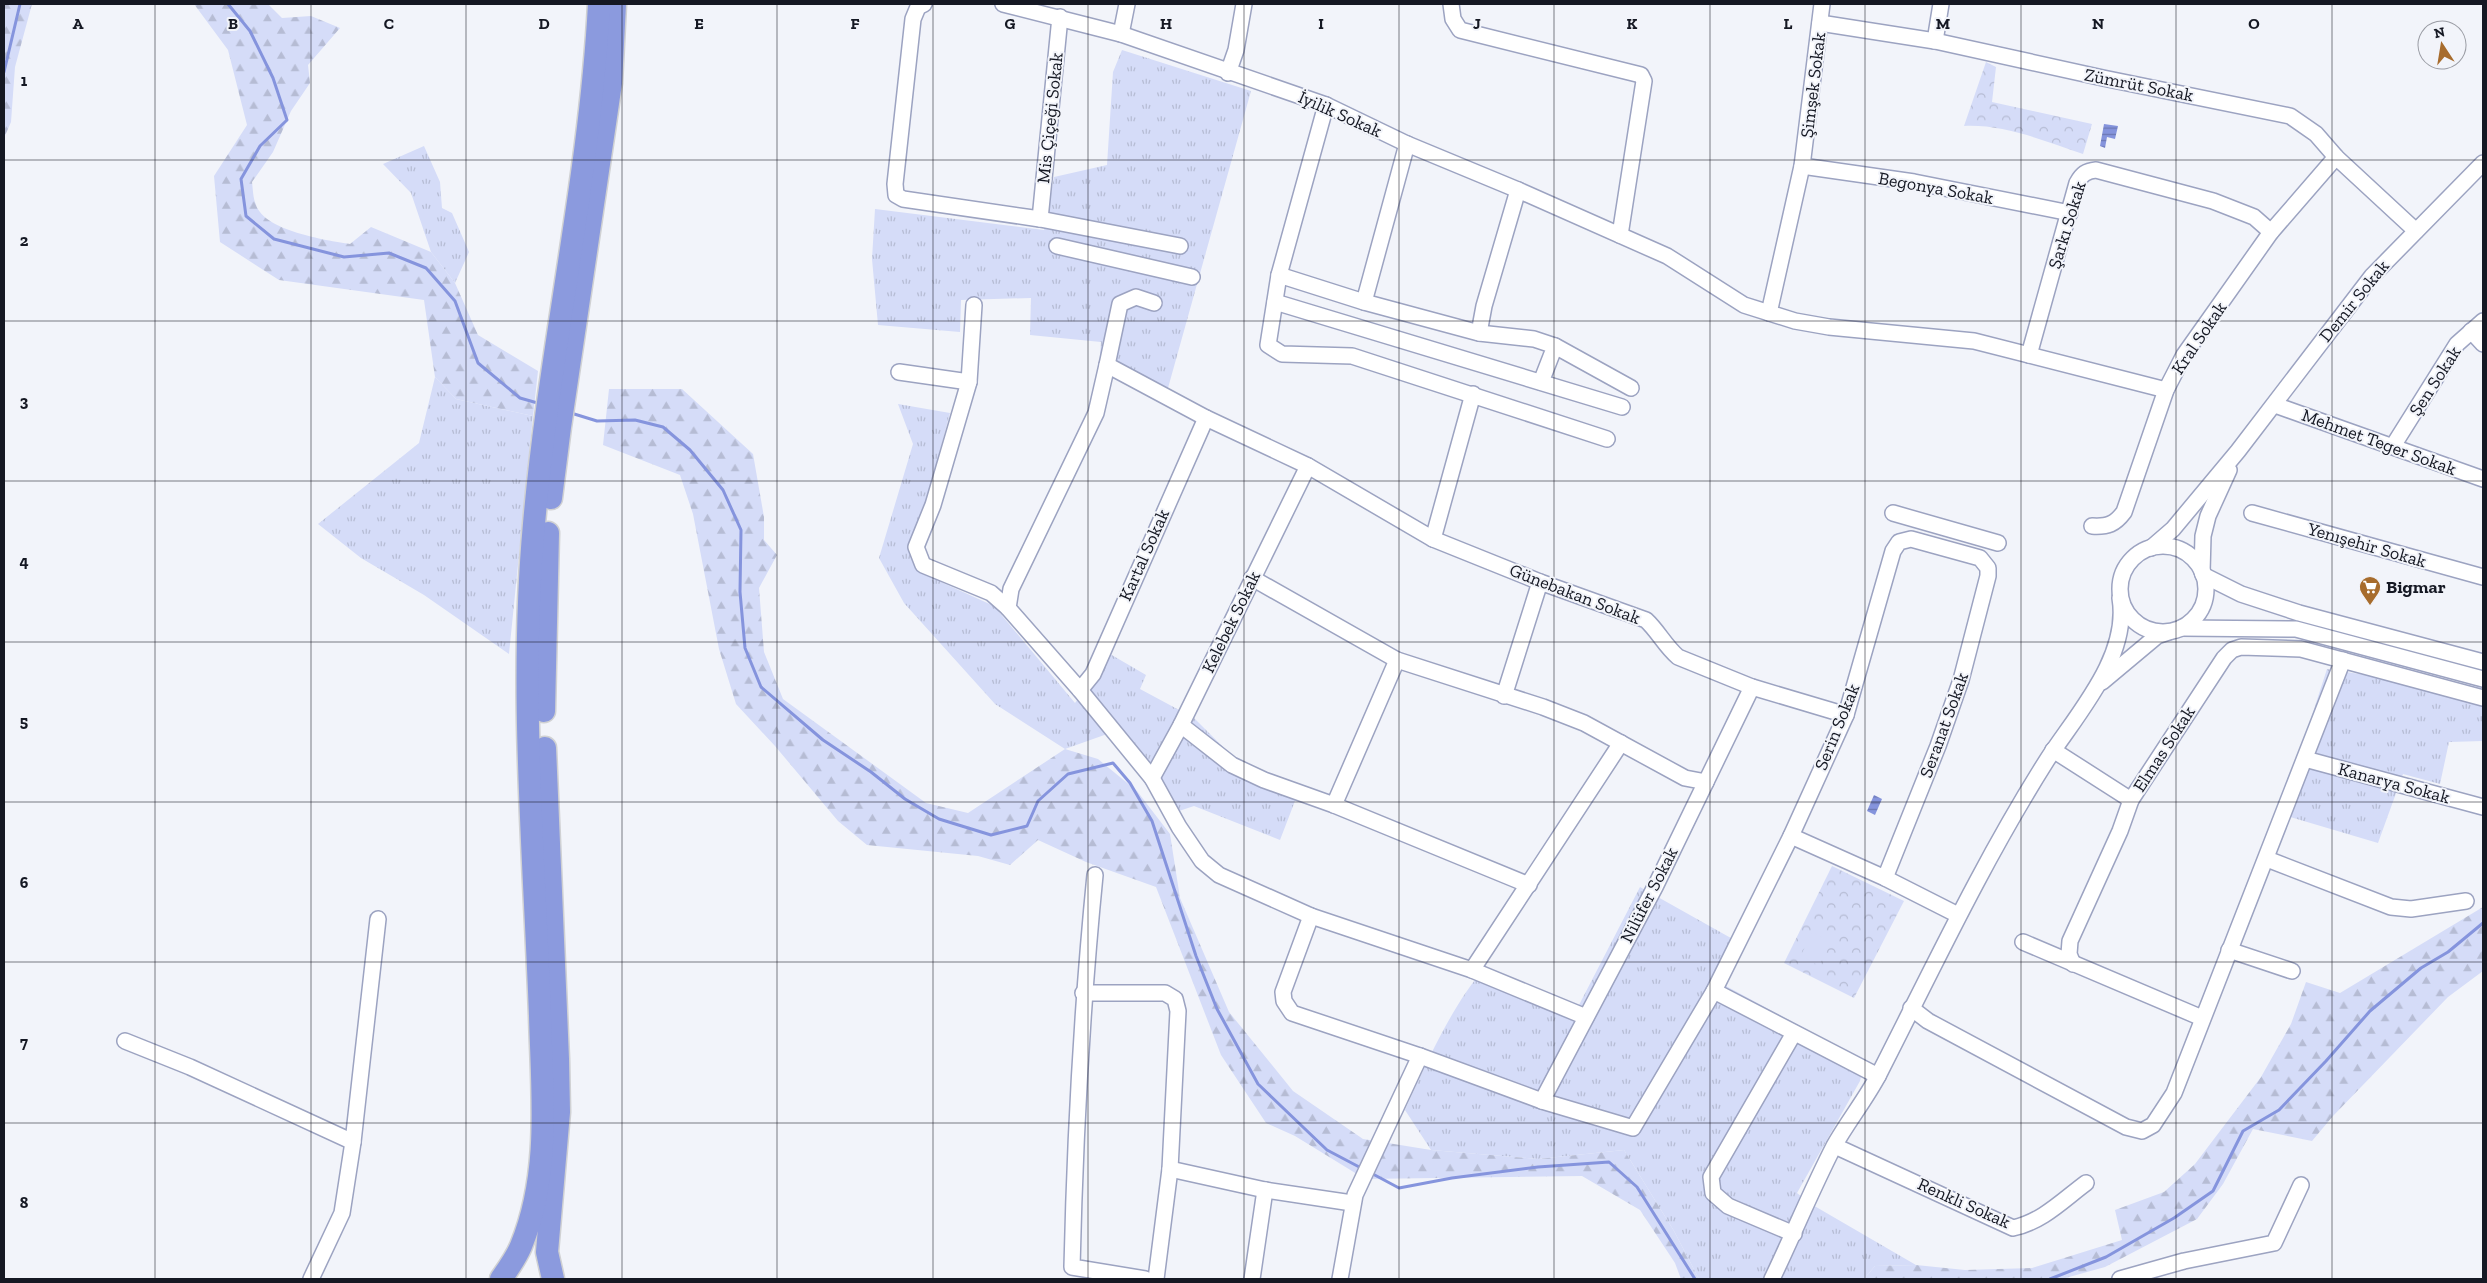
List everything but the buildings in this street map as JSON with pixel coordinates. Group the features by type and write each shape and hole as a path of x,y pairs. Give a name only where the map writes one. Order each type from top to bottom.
{"highway":[{"path":"557,388 591,98 599,4"},
{"path":"501,1279 521,1248 535,1201 542,1164 542,1078 527,664 533,536 611,83 615,4"},
{"path":"551,427 543,696 558,1024 559,1112 547,1252 553,1279"}],"street":[{"name":"İyilik Sokak","path":"1003,4 1121,34 1228,73 1326,105 1407,144 1518,190 1667,256 1744,305 1795,321 1829,327 1974,341 2166,390"},
{"path":"1121,34 1127,4"},
{"path":"1228,73 1236,50 1244,4"},
{"path":"1451,4 1453,19 1460,30 1640,76 1644,81 1620,234"},
{"name":"Şimşek Sokak","path":"1770,312 1802,166 1822,4"},
{"path":"1935,41 1942,4"},
{"path":"921,5 913,19 895,184 896,195 903,199 1040,219 1180,246"},
{"name":"Mis Çiçeği Sokak","path":"1040,219 1060,18"},
{"name":"Zümrüt Sokak","path":"1820,23 1935,41 2103,78 2275,111 2290,116 2304,124 2336,157 2416,231"},
{"path":"1326,105 1279,275 1268,345 1282,354 1352,356 1607,439"},
{"path":"1364,302 1407,144"},
{"name":"Kral Sokak","path":"2092,526 2106,527 2116,522 2124,512 2166,390 2184,355 2271,232 2336,157"},
{"name":"Demir Sokak","path":"2151,548 2173,529 2238,451 2275,405 2367,282 2483,163"},
{"name":"Begonya Sokak","path":"1802,166 1914,182 2070,213"},
{"name":"Şarkı Sokak","path":"2029,355 2077,183 2082,174 2096,170 2213,200 2254,217 2271,232"},
{"path":"1479,334 1484,306 1518,190"},
{"path":"1057,246 1192,278"},
{"path":"1279,275 1364,302 1479,334 1534,338 1555,346 1631,388"},
{"path":"1008,608 1011,589 1096,413 1120,304 1136,297 1154,303"},
{"path":"1275,302 1622,407"},
{"path":"974,305 969,382 933,505 916,547 923,565 990,593 1008,608 1080,690 1152,778 1179,827 1202,861 1219,874 1311,916 1472,970 1586,1017"},
{"name":"Şen Sokak","path":"2393,446 2451,354 2471,331 2483,322"},
{"path":"2471,331 2483,344"},
{"path":"1541,382 1555,346"},
{"name":"Günebakan Sokak","path":"1107,365 1206,418 1308,466 1433,538 1540,582 1646,620 1655,628 1668,649 1678,657 1752,687 1846,715"},
{"path":"898,372 969,382"},
{"path":"1433,538 1472,394"},
{"name":"Mehmet Teger Sokak","path":"2275,405 2483,479"},
{"name":"Kartal Sokak","path":"1080,690 1093,674 1206,418"},
{"name":"Demir Sokak","path":"2203,573 2203,536 2208,516 2238,451"},
{"name":"Kelebek Sokak","path":"1152,778 1181,725 1308,466"},
{"path":"1893,513 1998,543"},
{"name":"Yenışehir Sokak","path":"2252,513 2483,577"},
{"name":"Serin Sokak","path":"1542,1101 1633,1128 1714,991 1791,836 1846,715 1893,551 1898,542 1911,538 1980,558 1988,568"},
{"path":"1772,1279 1835,1146 1878,1076 1958,915 2025,795 2053,750 2101,683 2113,653 2119,629 2121,579 2129,562 2151,548 2163,547 2181,551 2196,562 2203,573 2206,587 2200,611 2192,621 2175,630 2157,636 2101,683"},
{"name":"Seranat Sokak","path":"1885,878 1938,746 1961,680 1988,576 1988,568"},
{"path":"2203,573 2242,594 2299,613 2483,662"},
{"path":"1252,578 1397,660 1543,707 1584,723 1685,778 1706,782"},
{"path":"1504,696 1540,582"},
{"path":"2120,598 2125,610 2133,621 2144,628 2156,632 2296,628 2483,679"},
{"name":"Elmas Sokak","path":"2073,964 2069,954 2070,941 2120,831 2131,800 2224,658 2232,650 2241,647 2302,649 2483,698"},
{"path":"2394,674 2399,656"},
{"path":"1334,805 1397,660"},
{"path":"1911,1008 1928,1021 2126,1128 2142,1131 2153,1125 2174,1093 2343,660"},
{"name":"Nilüfer Sokak","path":"1542,1101 1706,782 1752,687"},
{"path":"1181,725 1232,765 1264,780 1334,805 1529,885"},
{"path":"1472,970 1621,743"},
{"path":"2053,750 2131,800"},
{"name":"Kanarya Sokak","path":"2305,759 2483,807"},
{"path":"1791,836 1885,878 1958,915"},
{"path":"2266,859 2391,907 2411,909 2466,901"},
{"path":"1095,875 1083,993 1072,1267 1145,1279"},
{"path":"1311,916 1283,992 1284,1001 1292,1013 1420,1056 1542,1101"},
{"path":"311,1279 342,1213 354,1142 378,918"},
{"path":"2023,942 2202,1018"},
{"path":"2229,950 2292,971"},
{"path":"1714,991 1878,1076"},
{"path":"1083,993 1165,994 1174,999 1178,1011 1170,1169 1156,1279"},
{"path":"1794,1033 1711,1177 1714,1193 1728,1206 1794,1234"},
{"path":"125,1041 190,1067 354,1142"},
{"path":"1340,1279 1354,1199 1420,1056"},
{"name":"Renkli Sokak","path":"1835,1146 2013,1228 2027,1225 2044,1215 2086,1182"},
{"path":"1170,1169 1266,1190 1354,1199"},
{"path":"2120,1279 2184,1261 2274,1244 2301,1185"},
{"path":"1252,1279 1266,1190"}],"green space":[{"path":"4,4 32,4 15,67 11,122 4,138"},
{"path":"194,4 268,4 282,18 311,16 340,28 308,65 310,83 291,111 273,152 252,182 256,205 271,222 297,233 350,244 371,227 431,252 455,283 478,335 538,371 533,416 456,399 435,377 424,300 279,280 220,242 214,176 247,125 228,50"},
{"path":"1122,50 1251,91 1168,388 1100,355 1101,342 1030,335 1031,298 961,300 960,332 878,325 872,259 875,209 1044,230 1054,177 1107,165 1113,72"},
{"path":"1986,62 1996,67 1992,102 2092,124 2083,154 2009,131 1979,126 1964,126"},
{"path":"424,146 440,182 442,208 452,213 469,252 455,283 431,252 411,193 383,164"},
{"path":"435,377 456,399 533,416 509,654 424,595 361,558 318,524 419,443"},
{"path":"609,389 682,389 753,454 764,517 764,540 777,555 759,588 764,652 783,699 926,803 968,813 1065,749 1098,759 1137,791 1170,834 1180,898 1229,1012 1293,1091 1363,1139 1431,1150 1538,1159 1624,1150 1674,1231 1699,1279 1681,1279 1675,1263 1640,1210 1582,1176 1365,1179 1295,1136 1266,1123 1221,1055 1156,887 1086,862 1038,840 1010,865 978,856 867,845 838,821 775,746 736,704 719,649 693,514 680,475 603,445"},
{"path":"898,404 950,413 911,558 941,582 994,606 1075,703 1110,654 1146,675 1140,689 1194,718 1239,763 1300,788 1280,840 1194,806 1173,813 1110,733 1065,749 995,704 904,603 879,558 913,444"},
{"path":"2327,669 2398,680 2483,704 2483,741 2449,742 2440,784 2403,774 2378,843 2280,814"},
{"path":"1832,866 1904,901 1854,998 1784,963"},
{"path":"1640,887 1738,942 1713,979 1865,1061 1860,1081 1797,1193 1811,1204 1916,1265 1875,1266 1864,1279 1699,1279 1674,1231 1624,1150 1538,1159 1431,1150 1405,1110 1430,1056 1460,1001 1471,985 1483,970 1579,1005"},
{"path":"2483,907 2483,971 2448,997 2333,1116 2312,1141 2253,1129 2223,1184 2197,1219 2105,1267 2062,1279 1864,1279 1875,1266 1916,1265 1965,1270 2032,1268 2122,1240 2115,1210 2164,1192 2195,1164 2261,1077 2291,1024 2306,982 2340,993"},
{"path":"1812,932 1831,942 1819,966 1801,955"}],"water":[{"path":"2104,124 2118,126 2115,139 2107,137 2105,148 2100,146"},
{"path":"1874,795 1882,799 1875,815 1867,811"}],"waterway":[{"path":"4,72 20,4"},
{"path":"228,4 250,31 273,78 287,120 260,146 241,179 246,216 274,239 344,257 389,253 426,268 455,301 478,363 520,398 541,404"},
{"path":"571,413 597,421 635,420 663,427 690,450 723,490 741,530 740,592 745,648 761,687 823,740 871,772 905,799 939,819 991,835 1027,826 1038,801 1068,774 1113,763 1130,783 1152,821 1196,956 1217,1009 1258,1084 1327,1150 1363,1169"},
{"path":"2050,1279 2106,1257 2174,1218 2213,1191 2243,1131 2279,1110 2370,1011 2421,968 2448,952 2483,923"},
{"path":"1371,1173 1399,1188 1452,1178 1538,1167 1609,1162 1637,1187 1695,1279"}],"place":[{"name":"Bigmar","path":"2370,606"}]}
